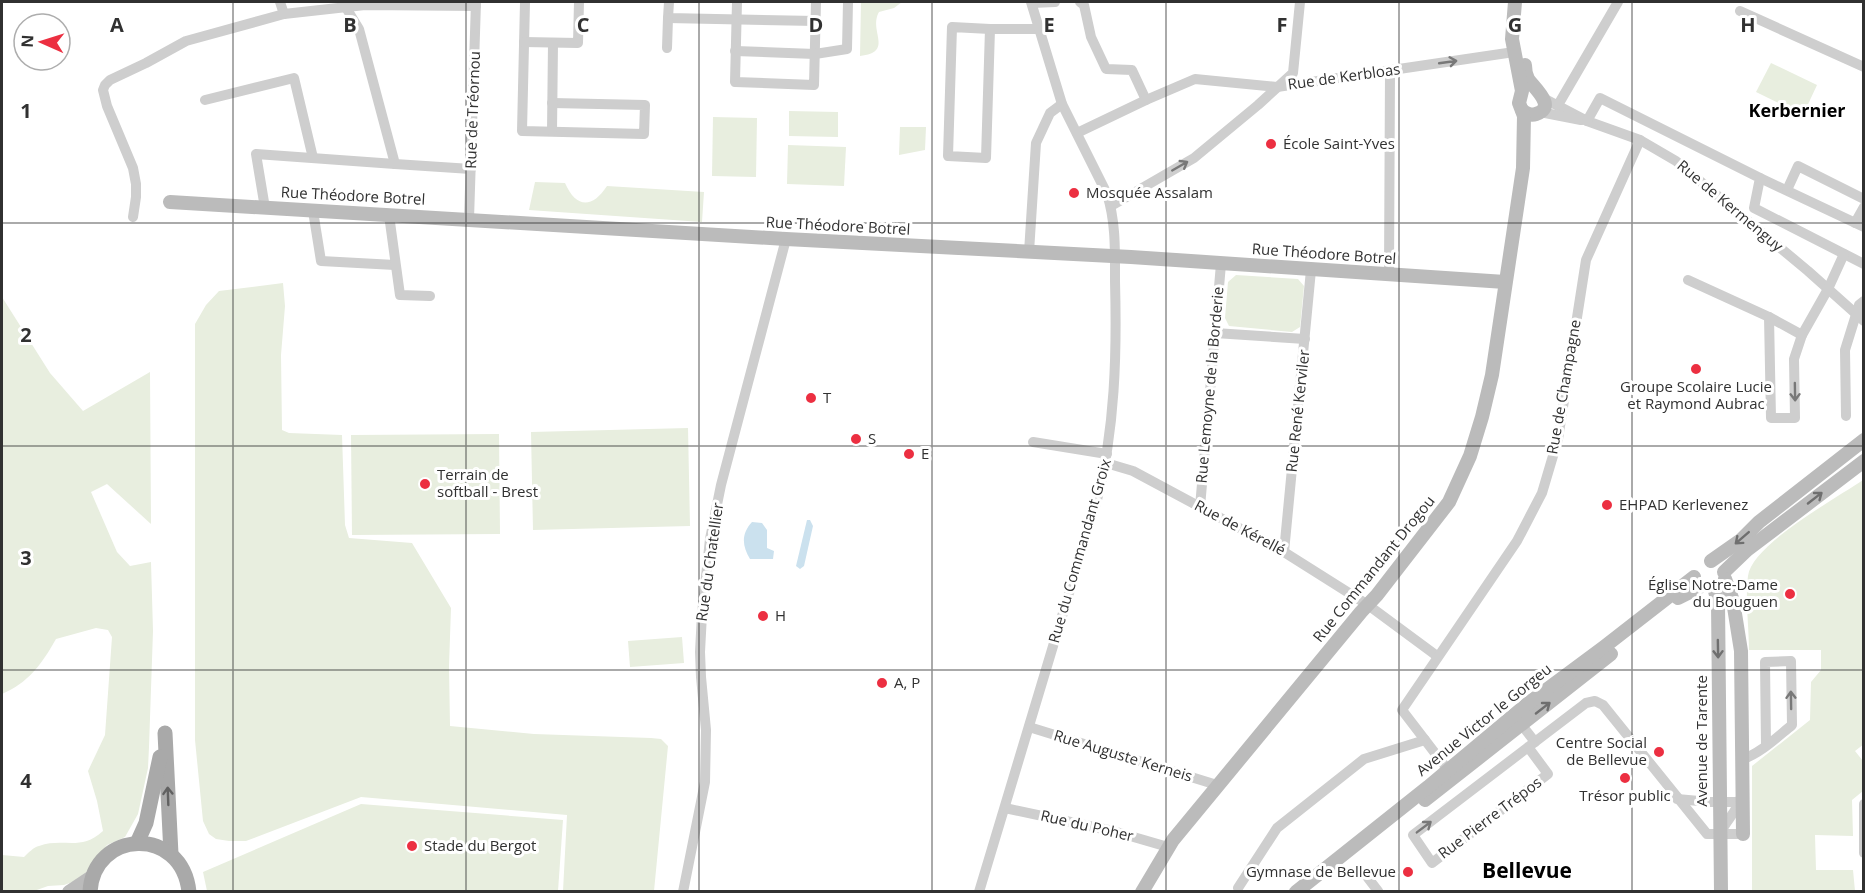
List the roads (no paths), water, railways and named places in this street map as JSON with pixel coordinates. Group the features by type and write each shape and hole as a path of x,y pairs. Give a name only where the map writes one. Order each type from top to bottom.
{"main road":[{"path":"137,843 146,823 165,733 171,854"},
{"path":"92,884 100,863 110,853 123,846 137,843 155,846 171,854 182,866 188,880 189,891"}],"street":[{"path":"280,2 285,14"},
{"path":"525,2 522,130 644,134 645,105 552,103"},
{"path":"524,42 578,43 579,2"},
{"path":"667,48 669,2"},
{"path":"737,2 735,82 814,85 816,2"},
{"path":"735,51 815,54 847,49 848,2"},
{"path":"1032,2 1055,2"},
{"name":"Rue du Commandant Groix","path":"979,891 1097,500 1106,459 1115,367 1115,256 1111,206 1062,104 1032,2"},
{"path":"1080,2 1084,5 1091,37 1106,69 1132,70 1146,100"},
{"path":"1111,206 1194,158 1293,73 1300,2"},
{"path":"1558,105 1618,2"},
{"path":"133,217 136,197 133,168 107,106 103,90 110,80 186,40 285,14 365,4 476,4"},
{"name":"Rue de Tréornou","path":"469,219 476,4"},
{"path":"1515,5 1512,39 1521,95 1529,90 1535,105"},
{"path":"1515,5 1527,77 1535,105"},
{"path":"345,6 360,29 395,164"},
{"path":"1740,11 1863,67"},
{"path":"668,18 816,21"},
{"path":"990,29 986,158 948,156 952,27 1039,29"},
{"path":"552,131 553,43"},
{"name":"Rue de Kerbloas","path":"1077,133 1195,79 1277,87 1514,52"},
{"path":"1389,275 1390,71"},
{"path":"205,100 294,78 313,158"},
{"path":"1587,121 1600,98 1859,225 1863,207"},
{"path":"1029,252 1036,143 1050,113 1062,104"},
{"name":"Rue de Kermenguy","path":"1535,105 1558,105 1587,121"},
{"name":"Rue de Kermenguy","path":"1535,105 1640,140 1676,161 1750,222 1860,319"},
{"name":"Rue Commandant Drogou","path":"1142,891 1168,847 1217,785 1384,587 1449,502 1470,456 1492,375 1524,143 1535,105"},
{"name":"Rue de Champagne","path":"1448,770 1402,710 1517,541 1542,493 1558,439 1586,260 1640,140"},
{"path":"265,208 256,153 471,169"},
{"path":"1787,190 1798,166 1863,199"},
{"path":"1750,222 1760,178"},
{"name":"Rue Théodore Botrel","path":"170,202 786,240 1115,256 1505,282"},
{"path":"1754,208 1863,264"},
{"path":"313,211 321,261 395,265"},
{"path":"389,215 400,295 430,296"},
{"name":"Rue du Chatellier","path":"683,891 705,782 706,730 700,677 700,652 710,539 721,485 786,240"},
{"path":"1769,316 1771,418 1795,418 1794,359 1802,335 1828,289 1844,254"},
{"name":"Rue Lemoyne de la Borderie","path":"1200,507 1221,264"},
{"name":"Rue René Kerviler","path":"1284,552 1311,270"},
{"path":"1688,280 1769,316 1802,335"},
{"path":"1846,416 1845,351 1860,319 1859,305 1863,301"},
{"path":"1215,333 1305,339"},
{"path":"1711,561 1741,540 1759,522 1863,440"},
{"name":"Rue de Kérellé","path":"1033,442 1106,459 1133,471 1284,552 1368,605 1437,656"},
{"path":"1713,834 1743,834 1741,651 1733,601 1724,575 1720,565 1704,561 1698,566 1696,582 1706,592 1715,591 1722,586 1724,575 1747,549 1863,461"},
{"name":"Avenue Victor le Gorgeu","path":"1308,891 1622,646 1696,582"},
{"name":"Avenue Victor le Gorgeu","path":"1296,891 1526,705 1696,582"},
{"name":"Avenue de Tarente","path":"1715,591 1718,603 1719,802 1713,834 1721,891"},
{"path":"1741,760 1754,755 1766,746 1792,725 1791,661 1765,662 1766,746"},
{"name":"Rue Pierre Trépos","path":"1521,724 1532,745 1548,774 1432,862 1413,835 1532,745 1586,703 1595,701 1603,705 1677,799 1713,834"},
{"name":"Rue Auguste Kerneis","path":"1029,727 1217,785"},
{"path":"1238,888 1277,828 1338,779 1364,759 1425,740"},
{"path":"1677,799 1719,802 1741,798"},
{"path":"1713,834 1737,810 1741,798"},
{"path":"1863,804 1863,853"},
{"name":"Rue du Poher","path":"1005,808 1113,831 1168,847"},
{"path":"1373,873 1368,878 1377,891"},
{"path":"69,891 92,884"}],"water":[{"path":"807,520 810,520 813,526 804,566 800,569 796,566"},
{"path":"752,522 762,523 767,530 767,548 774,551 773,559 750,559 745,549 744,536"}],"place":[{"name":"École Saint-Yves","path":"1271,144"},
{"name":"Mosquée Assalam","path":"1074,193"},
{"name":"Groupe Scolaire Lucie et Raymond Aubrac","path":"1696,369"},
{"name":"T","path":"811,398"},
{"name":"S","path":"856,439"},
{"name":"E","path":"909,454"},
{"name":"Terrain de softball - Brest","path":"425,484"},
{"name":"EHPAD Kerlevenez","path":"1607,505"},
{"name":"Église Notre-Dame du Bouguen","path":"1790,594"},
{"name":"H","path":"763,616"},
{"name":"A, P","path":"882,683"},
{"name":"Centre Social de Bellevue","path":"1659,752"},
{"name":"Trésor public","path":"1625,778"},
{"name":"Stade du Bergot","path":"412,846"},
{"name":"Gymnase de Bellevue","path":"1408,872"}],"district":[{"name":"Kerbernier","path":"1797,111"},
{"name":"Bellevue","path":"1527,871"}]}
